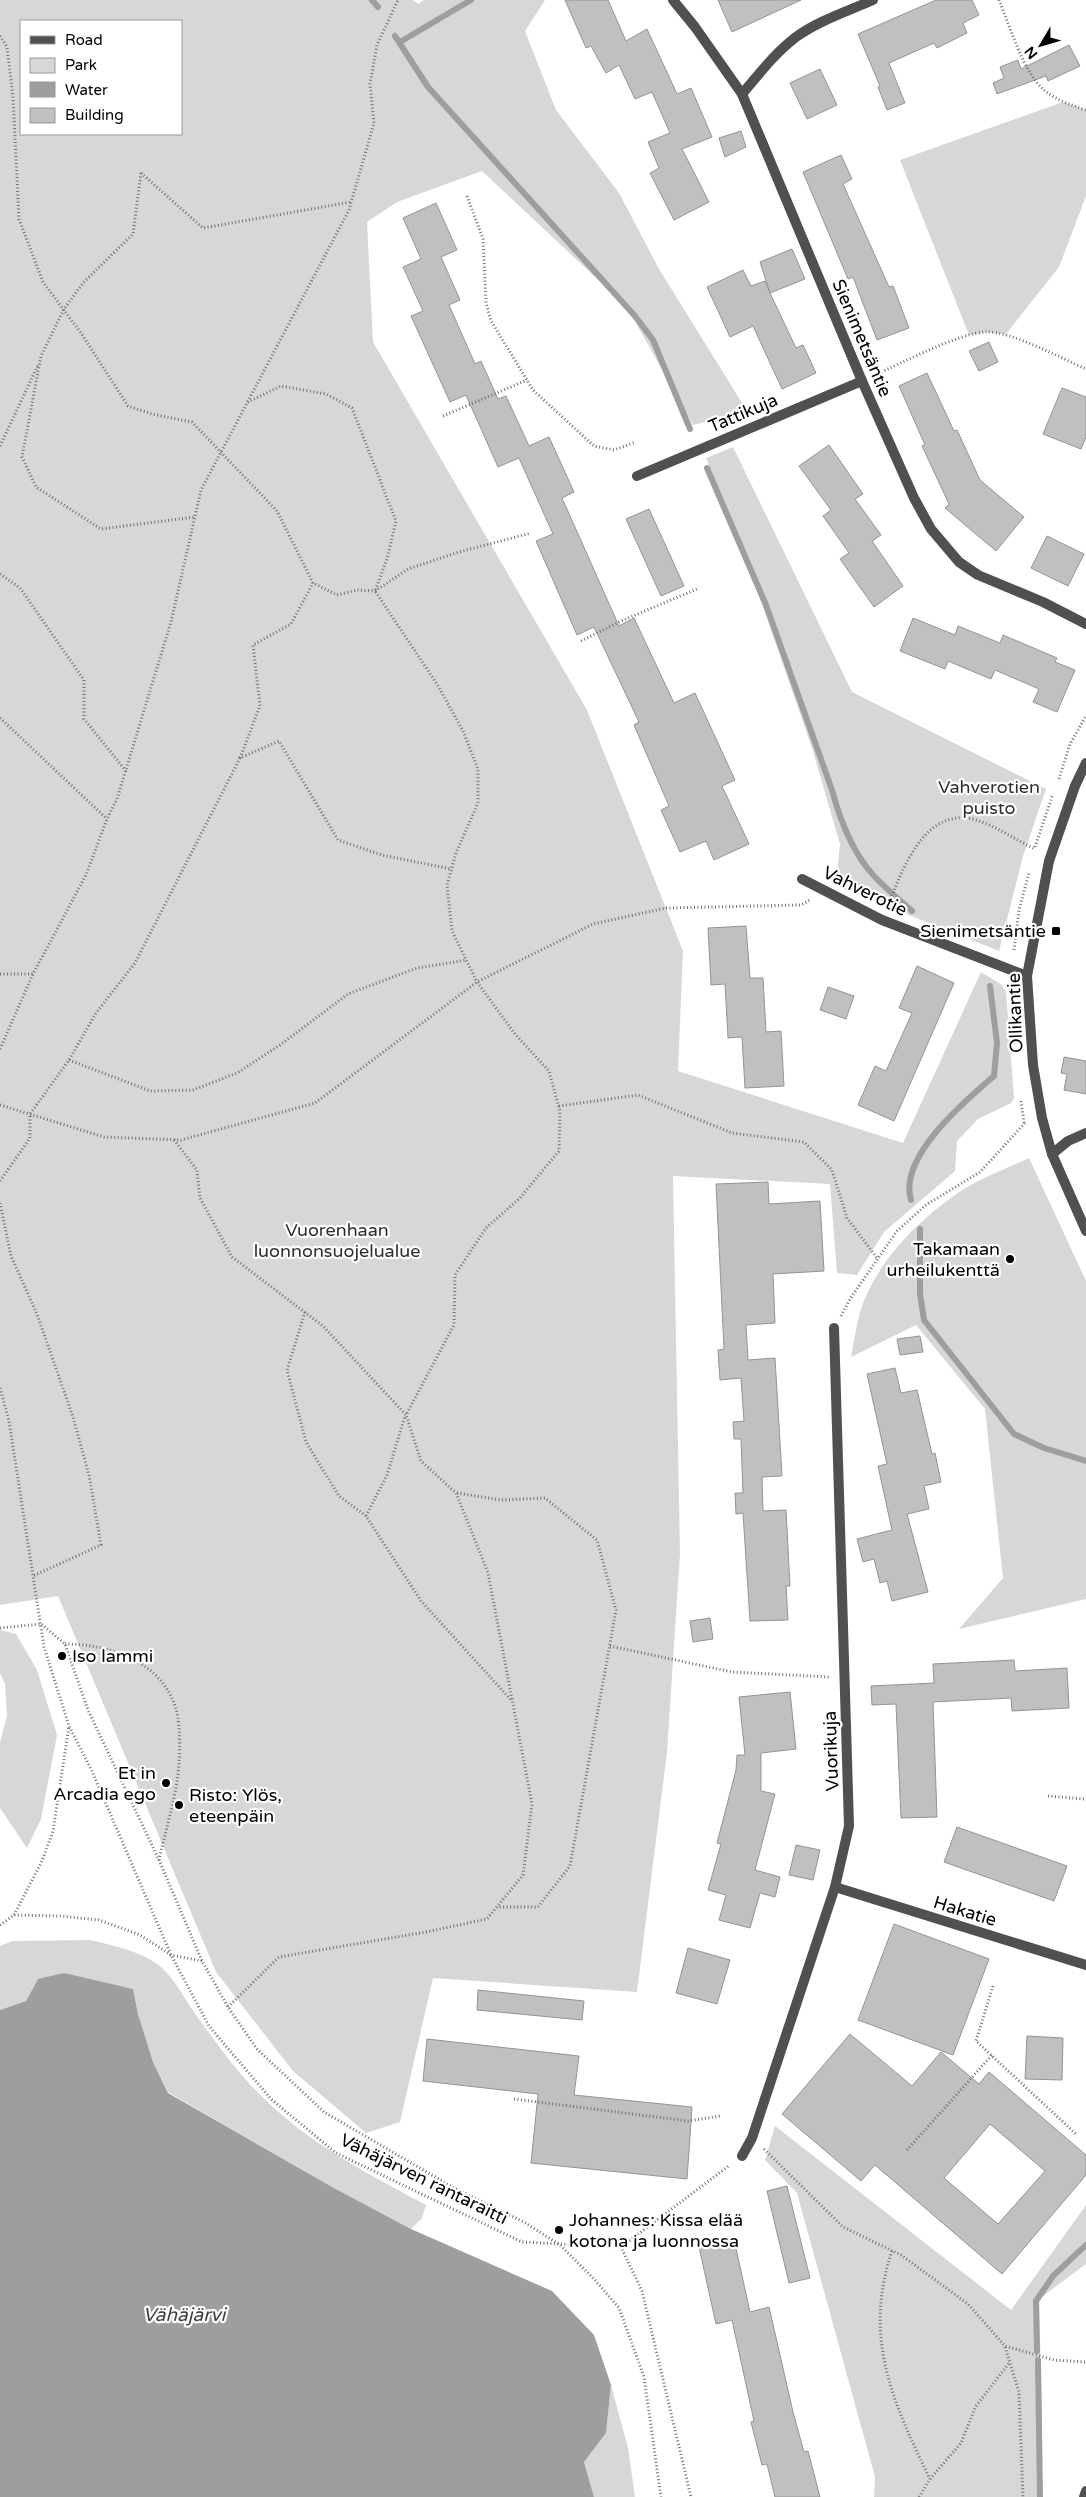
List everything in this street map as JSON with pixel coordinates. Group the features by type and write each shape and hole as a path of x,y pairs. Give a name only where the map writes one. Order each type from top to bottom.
{"street":[{"name":"Sienimetsäntie","path":"673,0 695,27 742,94 862,381 914,498 931,529 958,562 978,575 1043,602 1086,624"},
{"path":"742,94 775,56 796,37 810,28 873,0"},
{"name":"Tattikuja","path":"637,476 862,381"},
{"name":"Ollikantie","path":"1086,763 1075,786 1049,862 1027,976 1033,1065 1042,1118 1052,1154 1086,1231"},
{"name":"Vahverotie","path":"802,879 882,920 1027,976"},
{"path":"1052,1154 1068,1141 1086,1133"},
{"name":"Vuorikuja","path":"742,2156 752,2138 835,1887 849,1826 834,1328"},
{"name":"Hakatie","path":"835,1887 1086,1965"},
{"path":"1084,2497 1086,2491"}],"path":[{"path":"0,1049 33,974 86,875 107,819 118,799 171,622 201,490 351,202 374,123 370,84 378,45 398,0"},
{"path":"999,0 1034,80 1045,91 1063,102 1086,110"},
{"path":"0,36 7,47 13,97 19,219 44,282 128,406 152,414 192,422 277,511 313,583 336,595 358,590 376,591 408,569 459,552 532,533"},
{"path":"0,446 64,309 83,283 132,234 141,173 203,228 351,202"},
{"path":"467,196 483,239 486,303 491,321 533,390 594,446 614,450 636,442"},
{"path":"862,381 969,335 986,332 1006,334 1086,369"},
{"path":"40,360 22,456 36,487 100,529 195,517"},
{"path":"443,416 527,380"},
{"path":"246,403 281,386 326,394 352,408 396,521 387,559 376,591"},
{"path":"0,574 20,588 84,680 84,719 126,771"},
{"path":"0,1181 30,1138 30,1114 69,1060 96,1013 135,963 240,758 260,706 253,645 291,624 313,583"},
{"path":"581,641 619,622 698,589"},
{"path":"366,1516 387,1475 406,1415 454,1325 455,1275 486,1228 519,1199 559,1151 559,1106 549,1071 515,1034 477,982 452,931 447,885 478,803 478,769 463,731 437,684 376,591"},
{"path":"0,718 107,819"},
{"path":"240,758 280,741 338,840 382,854 452,869"},
{"path":"882,920 898,879 914,849 935,826 964,818 977,820 1035,849"},
{"path":"0,1105 104,1137 181,1140 315,1103 477,982 593,924 666,908 801,905 826,891"},
{"path":"69,1060 150,1091 193,1090 237,1073 280,1045 348,994 418,968 466,960"},
{"path":"0,974 33,974"},
{"path":"559,1106 638,1095 732,1133 804,1142 832,1170 847,1218 877,1258"},
{"path":"834,1328 850,1299 897,1231 926,1205 980,1172 1024,1123 1042,1118"},
{"path":"174,1140 197,1170 200,1198 232,1257 323,1326 406,1415 421,1461 456,1493 488,1573 532,1804 523,1875 487,1919 426,1932 279,1957 228,2007"},
{"path":"0,1203 12,1256 37,1314 73,1417 89,1475 101,1545 33,1576"},
{"path":"305,1312 288,1370 306,1442 339,1496 366,1516 421,1600 512,1701"},
{"path":"0,1388 9,1421 44,1647 69,1726 91,1769 171,1955 202,1961"},
{"path":"456,1493 501,1500 545,1498 598,1540 616,1610 570,1866 538,1907 497,1907"},
{"path":"0,1628 41,1624 65,1644 88,1710 159,1860 202,1961 228,2007 257,2049 324,2112 454,2188 524,2222 560,2245 594,2279 619,2308 644,2377 661,2497"},
{"path":"65,1644 114,1650 132,1657 161,1682 177,1713 179,1763 159,1860"},
{"path":"610,1646 732,1672 845,1678"},
{"path":"0,1925 14,1915 42,1861 53,1831 69,1726"},
{"path":"1048,1796 1084,1799"},
{"name":"Vähäjärven rantaraitti","path":"14,1915 61,1916 98,1920 140,1934 171,1955 209,2026 249,2076 283,2110 336,2153 522,2242 621,2248"},
{"path":"994,1986 976,2041 1076,2134"},
{"path":"907,2150 992,2055"},
{"path":"514,2099 688,2121 720,2116"},
{"path":"752,2138 795,2177 844,2227 892,2251 968,2304 1005,2346 1019,2392 1023,2497"},
{"path":"691,2497 642,2291 621,2248 742,2156"},
{"path":"892,2251 884,2277 879,2327 885,2372 907,2431 930,2479"},
{"path":"1005,2346 1054,2360 1086,2362"},
{"path":"919,2497 930,2479 960,2443 976,2406 1010,2362"}],"green space":[{"name":"Vuorenhaan luonnonsuojelualue","path":"0,0 413,0 418,4 424,0 545,0 525,31 556,110 619,193 659,269 747,411 693,425 627,307 482,171 397,202 367,222 373,342 587,710 683,951 678,1071 903,1143 981,972 1002,985 1006,992 1014,1098 1011,1103 978,1119 957,1141 955,1171 884,1232 857,1275 837,1273 830,1184 673,1176 680,1554 667,1752 637,1992 433,1978 400,2122 366,2133 293,2071 216,1972 58,1596 0,1605"},
{"path":"1063,102 1086,110 1086,196 1059,267 1006,334 986,332 969,335 900,160"},
{"name":"Vahverotien puisto","path":"733,447 852,692 1046,789 1023,856 999,951 836,886 840,844 812,748 746,558 706,458"},
{"path":"1029,1158 1086,1281 1086,1599 959,1629 1003,1578 985,1409 916,1325 851,1357 860,1312 867,1293 888,1258 901,1242 931,1213 964,1189"},
{"path":"0,1630 16,1634 37,1670 57,1735 41,1819 27,1848 0,1808 0,1742 7,1716 5,1684 0,1673"},
{"path":"90,1940 129,1950 144,1956 158,1965 176,1984 215,2042 269,2104 333,2153 426,2205 422,2218 411,2229 334,2188 168,2092 153,2062 138,2014 133,1989 112,1985 38,1979 26,2001 0,2010 0,1946 12,1941"},
{"path":"775,2126 1011,2310 1086,2205 1086,2264 1039,2299 1042,2419 1040,2497 874,2497 875,2477 797,2193 765,2160"},
{"path":"611,2385 628,2448 635,2497 594,2497 584,2462 606,2433"}],"water":[{"name":"Vähäjärvi","path":"64,1973 133,1989 138,2014 153,2062 168,2093 334,2188 411,2229 552,2291 594,2335 611,2385 606,2433 584,2462 594,2497 0,2497 0,2010 26,2001 38,1979"}],"building":[{"path":"565,0 608,0 626,41 647,29 677,94 691,88 712,137 682,149 709,202 674,220 650,173 659,168 648,142 670,133 652,92 635,99 619,65 606,73 591,46 586,48"},
{"path":"718,0 801,0 732,32"},
{"path":"936,0 972,0 979,15 963,23 967,33 937,48 934,43 889,63 905,103 887,110 878,87 880,86 858,34"},
{"path":"1069,45 1080,66 1048,81 1046,76 997,94 993,83 1004,78 1000,67 1018,60 1021,69"},
{"path":"820,69 837,105 807,119 790,83"},
{"path":"741,131 746,147 725,157 719,138"},
{"path":"841,155 852,179 843,184 889,287 893,286 909,328 877,340 853,277 848,279 803,172"},
{"path":"436,203 457,250 441,257 460,300 449,305 475,364 481,361 498,399 506,396 529,446 549,437 574,492 562,498 619,626 634,618 674,703 695,693 735,780 722,786 749,844 714,860 706,841 680,852 661,810 669,806 634,725 639,722 594,627 577,635 536,541 553,534 519,458 498,467 466,395 450,402 411,316 423,311 403,267 421,259 403,218"},
{"path":"792,249 805,279 770,293 760,262"},
{"path":"743,270 751,286 765,281 796,348 803,345 816,373 782,389 753,326 730,337 707,287"},
{"path":"989,342 998,362 979,371 969,351"},
{"path":"927,373 954,431 957,430 980,480 1024,517 996,551 945,508 949,504 922,446 925,445 899,386"},
{"path":"1062,388 1086,397 1086,437 1081,449 1043,434"},
{"path":"829,445 863,494 855,499 881,535 872,541 903,586 874,607 840,559 849,553 823,516 831,510 799,466"},
{"path":"649,509 684,586 661,596 626,519"},
{"path":"1047,536 1084,554 1068,586 1031,568"},
{"path":"913,618 955,635 958,626 1000,643 1003,635 1057,658 1055,662 1075,670 1057,712 1033,702 1039,689 995,670 991,679 948,661 945,669 900,651"},
{"path":"746,926 750,978 763,978 766,1032 781,1031 784,1086 745,1088 742,1037 728,1038 725,984 711,985 708,928"},
{"path":"917,966 954,983 894,1121 858,1105 875,1066 886,1071 912,1013 899,1008"},
{"path":"828,987 854,996 846,1019 820,1010"},
{"path":"1064,1057 1086,1061 1086,1094 1064,1090 1067,1074 1061,1073"},
{"path":"768,1182 769,1204 820,1201 824,1271 773,1274 775,1323 746,1325 748,1360 775,1358 782,1476 762,1477 763,1511 786,1510 790,1586 786,1586 788,1620 750,1621 743,1513 736,1514 735,1493 743,1493 741,1439 734,1439 733,1422 744,1421 741,1378 720,1380 718,1350 724,1349 716,1184"},
{"path":"920,1336 923,1352 900,1355 897,1339"},
{"path":"895,1368 901,1393 917,1390 932,1454 935,1453 941,1482 924,1486 929,1509 907,1514 928,1592 892,1601 887,1581 880,1583 874,1559 863,1562 857,1539 892,1530 878,1466 887,1464 867,1374"},
{"path":"710,1618 713,1639 693,1642 690,1621"},
{"path":"1014,1660 1015,1671 1067,1668 1069,1708 1012,1711 1011,1698 933,1702 937,1817 901,1818 896,1704 872,1705 871,1686 934,1683 933,1664"},
{"path":"790,1692 796,1749 761,1753 761,1791 775,1794 755,1870 780,1877 775,1897 760,1893 750,1928 719,1920 726,1895 708,1890 721,1844 717,1843 736,1770 737,1755 745,1755 739,1697"},
{"path":"957,1827 1067,1866 1054,1901 944,1862"},
{"path":"796,1845 820,1850 813,1880 789,1875"},
{"path":"894,1924 989,1959 953,2055 858,2020"},
{"path":"688,1948 730,1960 717,2004 676,1993"},
{"path":"478,1990 584,2001 582,2020 477,2010"},
{"path":"850,2034 912,2086 941,2052 979,2084 989,2072 1086,2155 1086,2175 1002,2274 875,2165 861,2181 782,2114","holes":["990,2124 1045,2171 998,2224 944,2178"]},
{"path":"1027,2036 1063,2038 1062,2080 1025,2079"},
{"path":"427,2039 579,2056 574,2095 692,2107 687,2179 531,2163 538,2094 423,2081"},
{"path":"787,2186 810,2278 789,2283 767,2191"},
{"path":"734,2239 750,2312 769,2307 793,2412 804,2452 808,2451 820,2497 775,2497 767,2464 762,2465 751,2422 754,2421 732,2320 716,2324 699,2247"}],"waterway":[{"path":"372,0 378,7"},
{"path":"400,42 471,0"},
{"path":"395,36 428,87 635,316 653,340 690,429"},
{"path":"707,468 766,605 848,836 867,868 912,911"},
{"path":"911,1200 910,1183 914,1166 924,1148 952,1115 994,1076 997,1043 990,986"},
{"path":"920,1229 920,1294 924,1320 1014,1434 1044,1448 1086,1461"},
{"path":"1037,2351 1036,2301 1053,2276 1086,2245"},
{"path":"1038,2360 1040,2497"}],"place":[{"name":"Sienimetsäntie","path":"1056,931"},
{"name":"Takamaan urheilukenttä","path":"1010,1259"},
{"name":"Iso lammi","path":"62,1656"},
{"name":"Et in Arcadia ego","path":"166,1783"},
{"name":"Risto: Ylös, eteenpäin","path":"179,1805"},
{"name":"Johannes: Kissa elää kotona ja luonnossa","path":"559,2230"}]}
